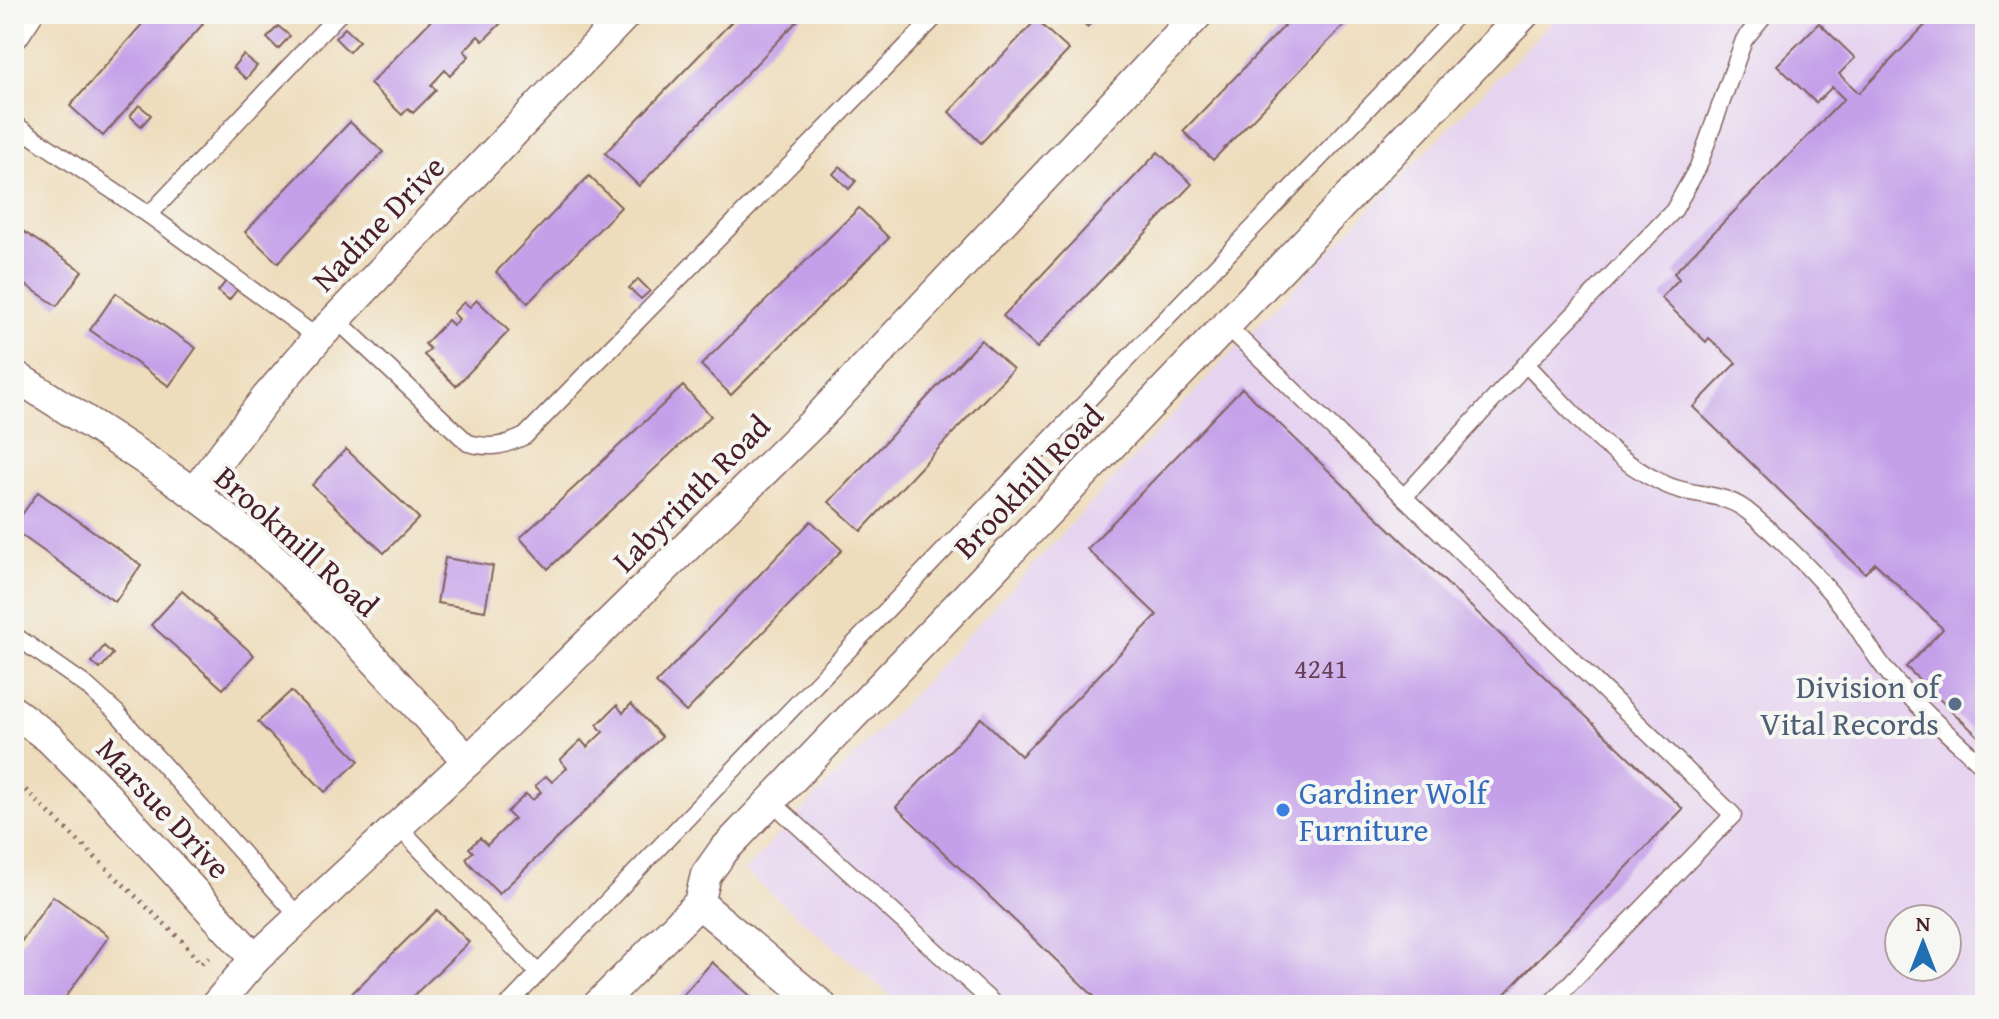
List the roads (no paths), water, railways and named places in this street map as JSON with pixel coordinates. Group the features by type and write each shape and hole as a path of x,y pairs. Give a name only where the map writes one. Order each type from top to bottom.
{"street":[{"path":"14,34 27,14"},
{"name":"Nadine Drive","path":"194,492 267,397 327,328 626,14"},
{"name":"Labyrinth Road","path":"216,1005 255,959 468,761 813,423 1198,14"},
{"name":"Brookhill Road","path":"598,1005 699,903 706,875 723,851 1524,14"},
{"name":"Brookmill Road","path":"14,375 194,492 286,570 468,761"},
{"name":"Marsue Drive","path":"14,712 49,738 100,789 255,959"},
{"path":"699,903 821,1005"}],"lane":[{"path":"149,215 339,14"},
{"path":"14,124 149,215 327,328 468,443 488,448 507,445 525,436 938,14"},
{"path":"508,1005 1458,14"},
{"path":"1404,497 1674,210 1698,167 1744,40 1765,14"},
{"path":"1227,326 1733,815 1549,1005"},
{"path":"1526,364 1611,451 1634,468 1664,484 1688,492 1711,493 1735,501 1753,516 1842,606 1889,674 1985,768"},
{"path":"14,635 87,686 117,713 299,917"},
{"path":"771,801 995,1005"},
{"path":"398,826 538,973"}],"place":[{"name":"Division of Vital Records","path":"1955,704"},
{"name":"Gardiner Wolf Furniture","path":"1283,810"}]}
